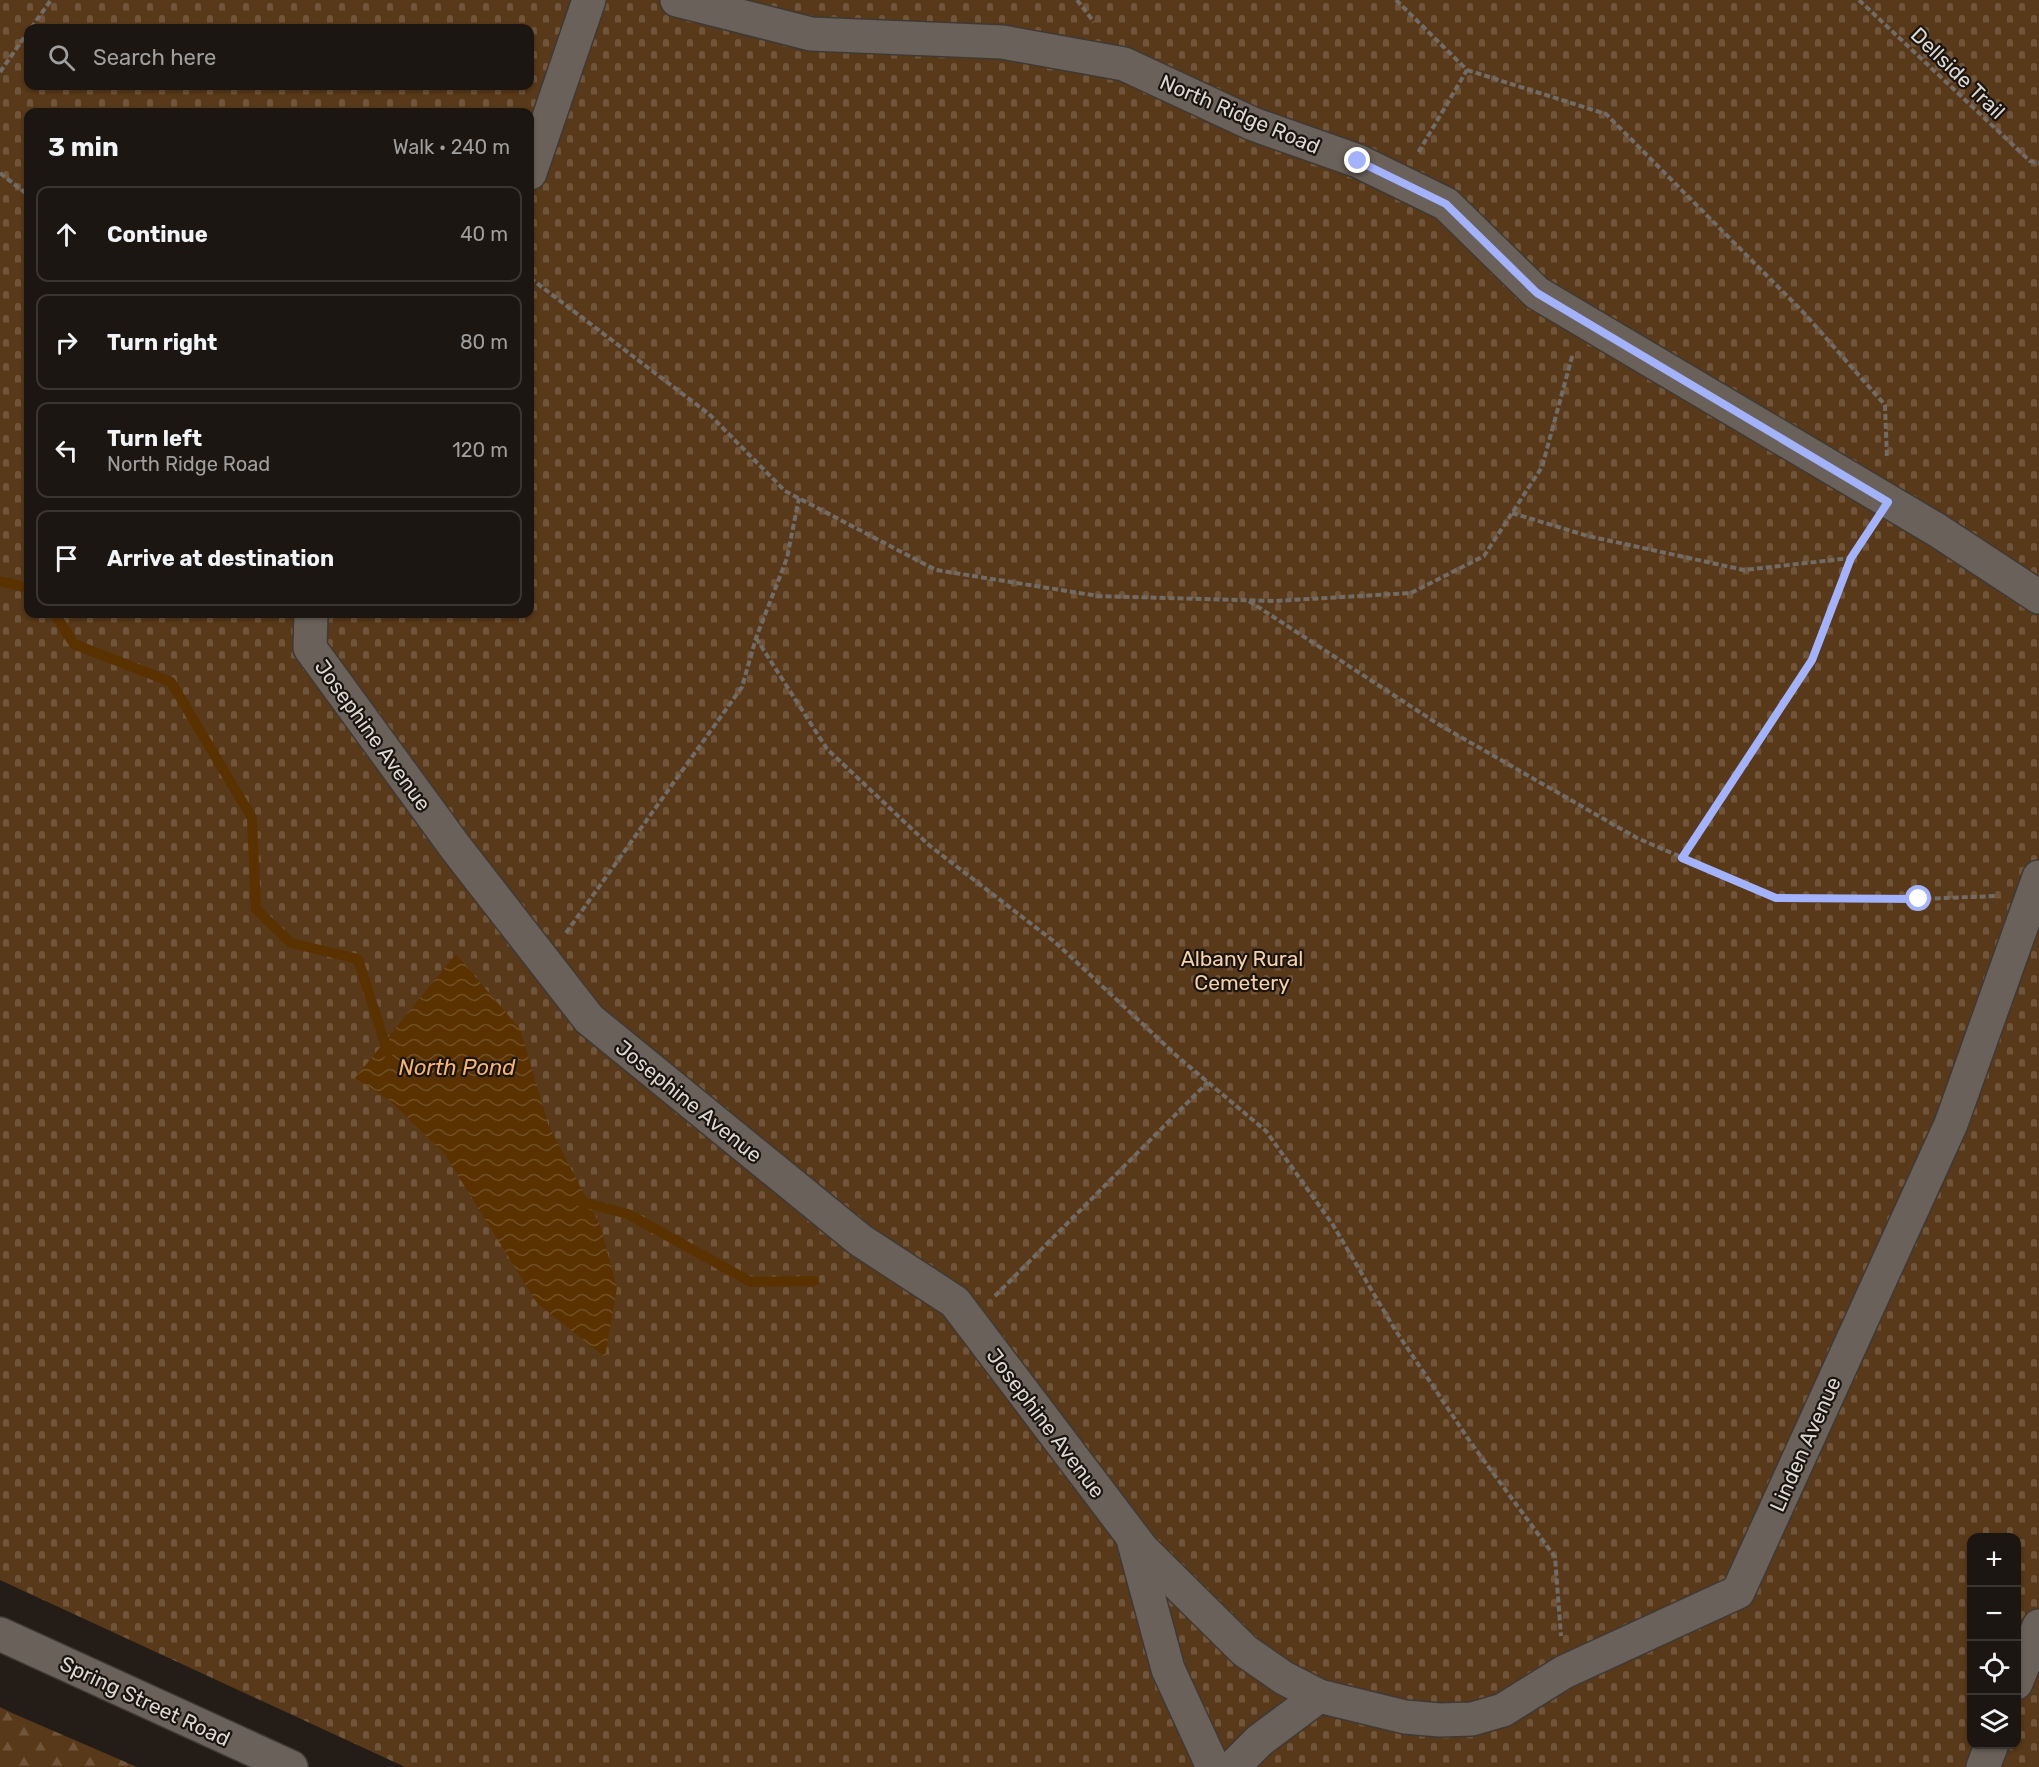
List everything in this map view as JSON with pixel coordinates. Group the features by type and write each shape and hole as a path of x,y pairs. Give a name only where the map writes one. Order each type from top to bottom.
{"street":[{"path":"534,161 590,0"},
{"name":"North Ridge Road","path":"677,0 811,34 1002,42 1124,64 1253,124 1358,161 1446,204 1537,293 1937,530 2039,597"},
{"name":"Josephine Avenue","path":"311,618 310,648 456,848 589,1019 860,1240 955,1302 1142,1549 1245,1652 1284,1678 1319,1696"},
{"name":"Linden Avenue","path":"1319,1696 1405,1717 1440,1720 1472,1719 1503,1710 1564,1672 1738,1592 1950,1124 2037,889"},
{"name":"Josephine Avenue","path":"1132,1536 1168,1669 1213,1767"},
{"path":"2021,1671 2039,1626"},
{"name":"Spring Street Road","path":"0,1634 291,1767"},
{"path":"1233,1767 1260,1740 1319,1696"},
{"path":"1983,1767 1990,1749"}],"path":[{"path":"34,24 51,0"},
{"path":"1396,0 1467,70 1606,114 1803,312 1885,405 1888,502 1851,558 1812,660 1682,858"},
{"name":"Dellside Trail","path":"1860,0 2030,161 2039,163"},
{"path":"0,72 24,38"},
{"path":"1402,183 1467,70"},
{"path":"0,173 24,192"},
{"path":"534,281 709,414 785,491 936,570 1098,596 1249,601 1411,593 1484,556 1542,467 1581,321"},
{"path":"544,962 742,687 756,638 787,558 799,498"},
{"path":"1512,513 1588,536 1744,570 1851,558"},
{"path":"1249,601 1438,724 1637,838 1776,898 1919,899 2037,889"},
{"path":"756,638 827,749 930,846 1056,943 1208,1082 1266,1131 1333,1225 1394,1328 1458,1424 1555,1557 1564,1672"},
{"path":"971,1324 991,1300 1208,1082"}],"green space":[{"name":"Albany Rural Cemetery","path":"0,0 2039,0 2039,1767 405,1767 0,1580"},
{"path":"0,1707 12,1713 137,1767 0,1767"}],"water":[{"name":"North Pond","path":"456,954 520,1029 548,1124 600,1225 617,1288 605,1357 537,1303 444,1153 389,1100 355,1078"}],"waterway":[{"path":"0,581 24,587"},
{"path":"58,618 74,644 171,682 252,818 256,909 291,943 358,959 388,1053"},
{"path":"575,1200 628,1214 751,1282 814,1281"}],"route":[{"path":"1358,161 1446,204 1537,293 1888,502 1851,558 1812,660 1682,858 1776,898 1919,899"}]}
